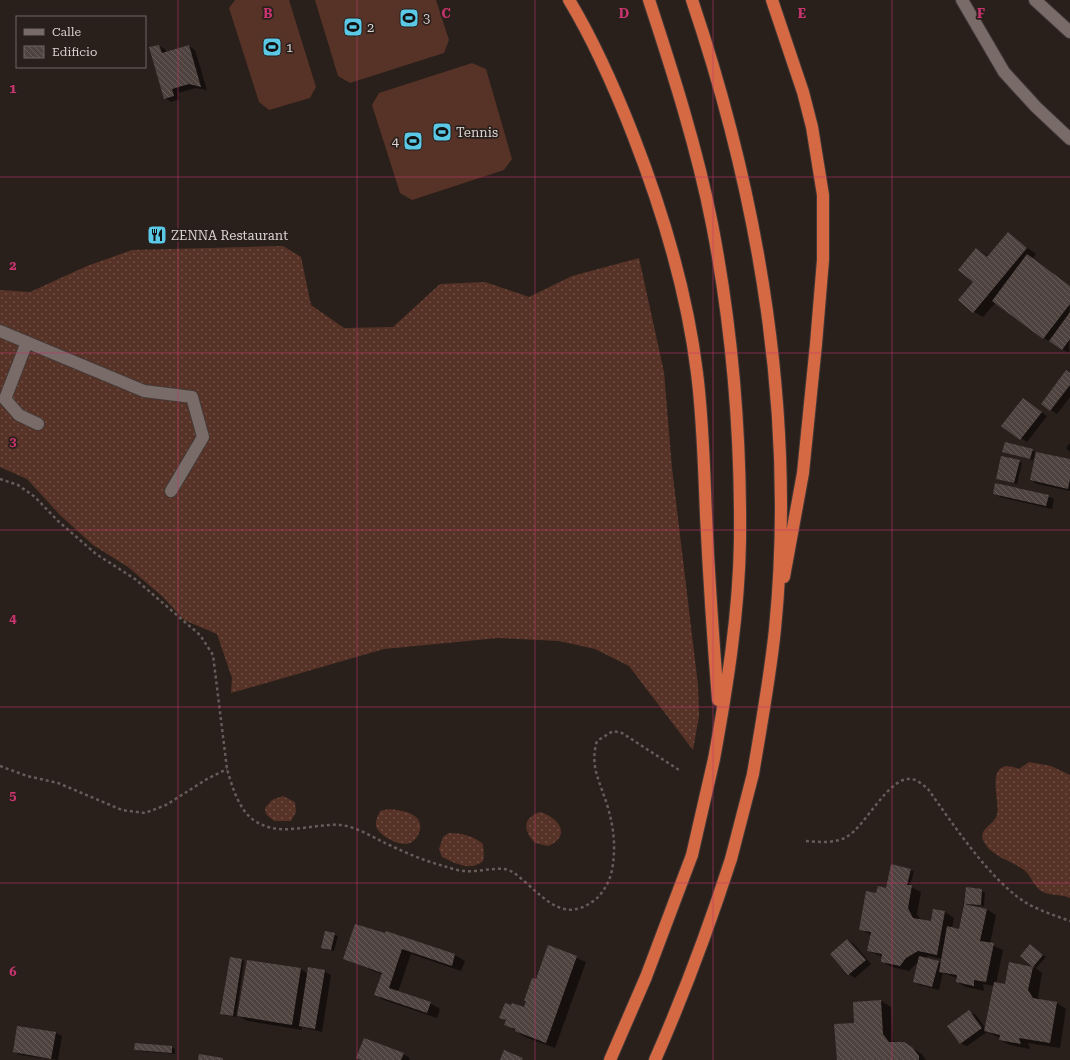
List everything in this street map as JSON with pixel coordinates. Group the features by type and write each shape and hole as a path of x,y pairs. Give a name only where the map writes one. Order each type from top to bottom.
{"highway":[{"path":"569,0 614,87 644,164 668,232 687,311 697,373 703,443 711,618 720,723"},
{"path":"610,1060 646,977 692,855 714,759 720,723 735,603 740,541 735,392 712,225 690,134 649,0"},
{"path":"692,0 720,87 735,144 750,209 769,328 780,467 780,539 775,629"},
{"path":"655,1060 675,1014 711,920 731,859 753,774 775,629 803,473 820,300 823,195 812,127 801,85 772,0"}],"street":[{"path":"962,0 1004,72 1036,107 1070,139"},
{"path":"1035,0 1070,32"},
{"path":"0,331 144,391 192,397 203,437 171,491"},
{"path":"27,342 5,399 19,415 38,424"}],"path":[{"path":"0,479 18,486 34,497 58,521 96,554 135,579 200,635 213,654 227,769 238,801 254,820 271,828 283,830 340,825 352,828 394,848 443,866 464,871 505,869 514,873 547,900 561,909 570,910 581,908 597,898 610,880 615,855 614,833 608,808 594,766 594,752 597,741 613,731 622,733 679,770"},
{"path":"0,766 27,776 58,784 122,810 145,813 166,805 207,779 227,769"},
{"path":"806,841 827,843 848,836 897,783 909,778 920,782 928,789 970,847 1005,886 1027,903 1070,921"}],"shaded area":[{"path":"235,0 289,0 316,87 310,98 269,110 259,102 229,8"},
{"path":"315,0 436,0 449,40 444,53 350,83 338,76"},
{"name":"Tennis","path":"472,63 486,69 512,159 504,170 412,200 400,193 372,105 379,93"},
{"path":"283,246 301,257 311,305 344,328 393,327 440,284 485,282 529,297 572,276 639,258 664,372 672,468 698,685 699,716 693,750 629,666 595,649 559,641 498,638 384,649 231,693 232,678 217,634 184,620 163,597 128,567 93,545 60,515 27,479 0,467 0,290 30,292 87,266 132,250"},
{"path":"1029,762 1051,766 1070,775 1070,898 1046,893 1040,890 1027,872 997,855 987,847 982,838 984,831 997,815 997,774 1001,768 1008,766 1019,769"},
{"path":"283,796 295,802 296,812 291,821 274,821 266,814 265,808 272,800"},
{"path":"389,809 410,813 416,817 420,823 420,831 413,841 406,844 396,842 385,837 378,830 376,822 380,811"},
{"path":"540,812 553,818 560,827 560,837 548,846 535,843 528,834 527,830 527,821"},
{"path":"449,833 467,836 476,839 483,844 483,861 473,866 468,866 457,864 442,857 439,849 443,837"}],"building":[{"path":"159,45 162,53 189,45 201,87 189,84 172,89 174,96 164,99 149,47"},
{"path":"1008,232 1027,248 973,313 958,300 973,282 958,270 976,248 987,257"},
{"path":"1027,254 1070,286 1070,304 1043,339 992,301"},
{"path":"1070,312 1070,339 1062,350 1049,341"},
{"path":"1066,370 1070,373 1070,385 1050,411 1041,404"},
{"path":"1023,398 1042,412 1020,440 1001,426"},
{"path":"1005,442 1033,449 1030,459 1002,452"},
{"path":"1036,452 1070,459 1070,479 1068,489 1030,480"},
{"path":"1001,456 1020,460 1014,483 996,479"},
{"path":"995,483 1049,495 1046,506 993,494"},
{"path":"891,864 911,869 907,885 912,885 908,908 913,918 931,921 933,909 945,911 937,955 918,951 906,958 900,966 881,962 882,954 867,951 871,932 859,930 866,891 876,893 878,886 886,888"},
{"path":"966,887 982,889 981,905 964,904"},
{"path":"964,904 987,909 980,941 994,943 986,982 974,980 974,986 956,982 957,975 939,972 947,926 959,929"},
{"path":"355,924 385,933 386,931 455,954 452,966 402,949 389,988 431,1002 427,1013 374,995 382,973 343,959"},
{"path":"325,931 335,933 331,950 321,948"},
{"path":"847,939 866,960 848,975 830,954"},
{"path":"1030,944 1043,955 1033,967 1020,956"},
{"path":"548,945 577,956 546,1043 515,1031 515,1029 504,1025 506,1020 499,1018 505,1003 511,1005 512,1003 524,1007 526,1001 524,1001 532,978 536,979"},
{"path":"919,956 939,961 932,987 913,982"},
{"path":"230,957 242,959 233,1016 220,1014"},
{"path":"247,960 301,968 292,1025 237,1016"},
{"path":"1009,962 1033,967 1028,990 1033,998 1057,1002 1050,1043 1019,1038 1021,1044 999,1040 1000,1035 984,1031 994,982 1005,984"},
{"path":"308,967 325,970 315,1029 299,1026"},
{"path":"881,1000 883,1034 889,1042 904,1042 912,1047 919,1056 919,1060 837,1060 834,1024 854,1023 853,1002"},
{"path":"969,1010 982,1028 960,1044 947,1026"},
{"path":"17,1026 56,1032 51,1059 13,1052"},
{"path":"364,1038 404,1053 401,1060 361,1060 356,1058"},
{"path":"135,1043 172,1046 172,1053 134,1050"},
{"path":"504,1050 523,1058 522,1060 500,1060"},
{"path":"199,1054 223,1058 223,1060 198,1060"}],"place":[{"name":"3","path":"409,18"},
{"name":"2","path":"353,27"},
{"name":"1","path":"272,47"},
{"name":"Tennis","path":"442,132"},
{"name":"4","path":"413,141"},
{"name":"ZENNA Restaurant","path":"157,235"}]}
